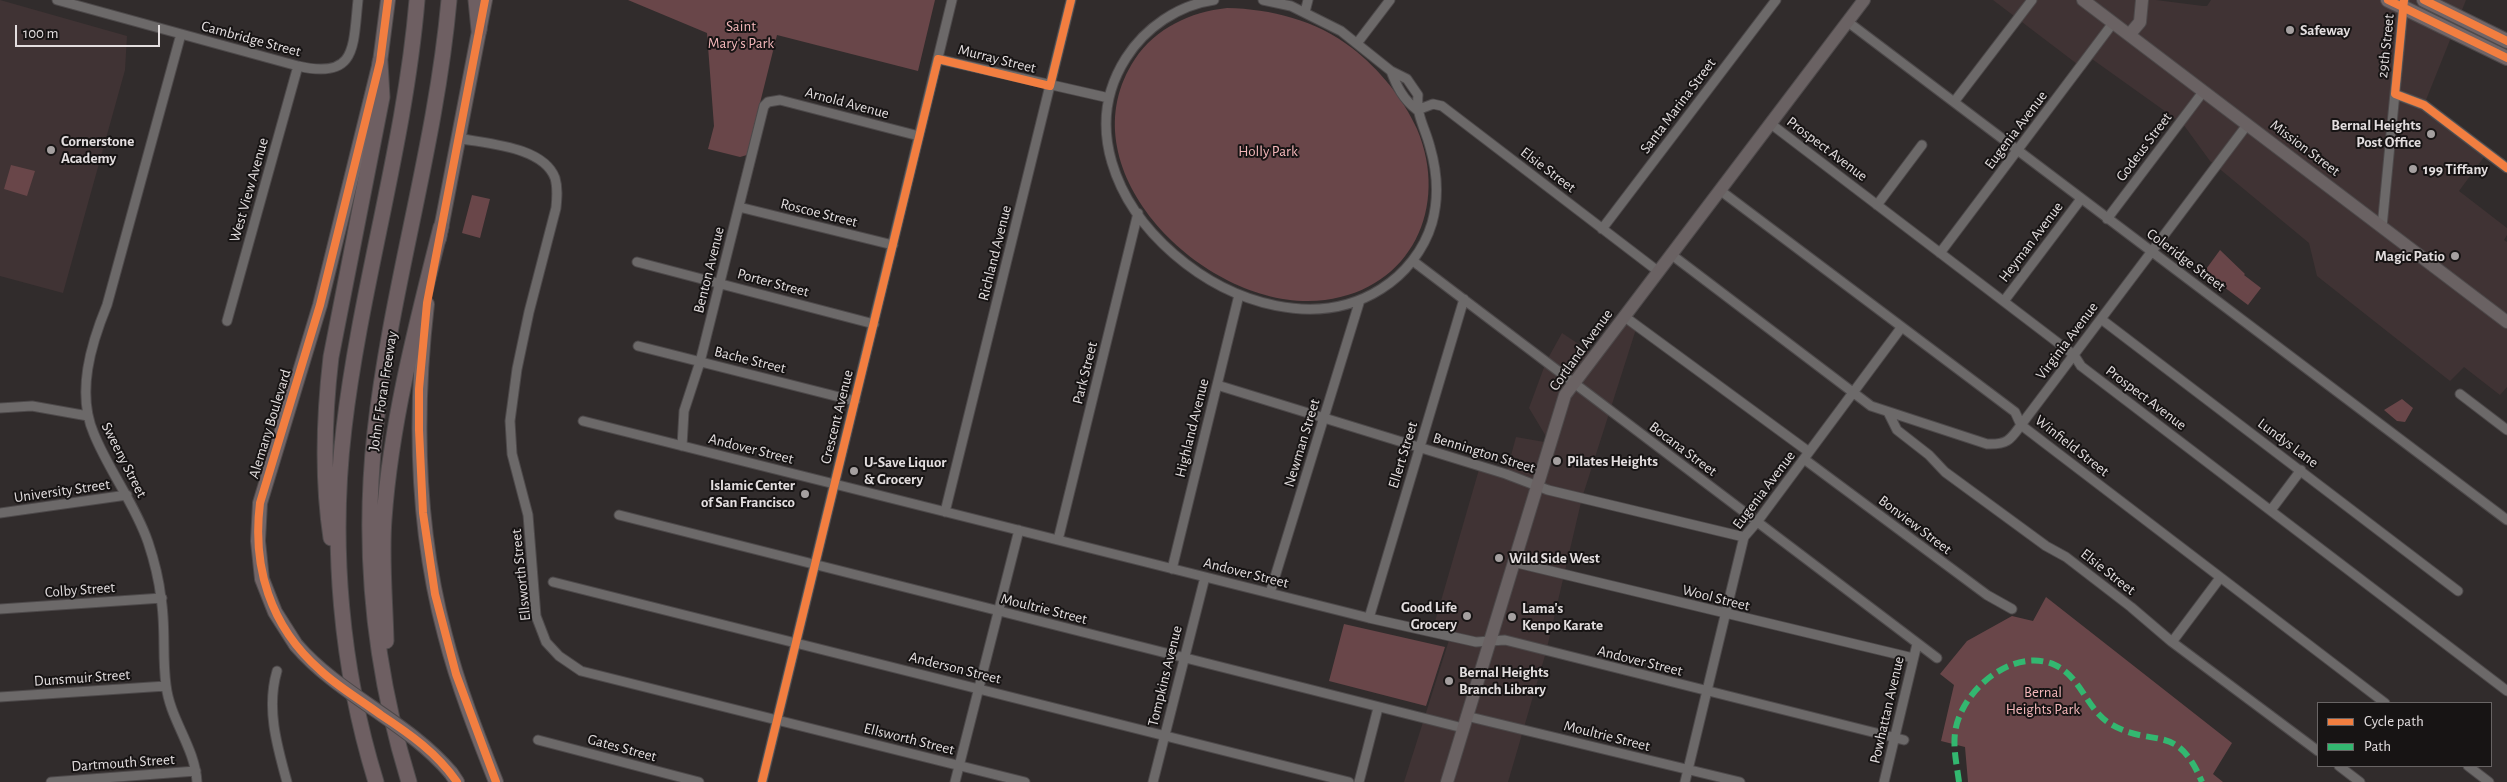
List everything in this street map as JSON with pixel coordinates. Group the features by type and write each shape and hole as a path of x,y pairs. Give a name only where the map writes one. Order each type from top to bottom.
{"highway":[{"path":"343,613 338,512 344,429 353,369 403,108 417,0"},
{"name":"John F Foran Freeway","path":"409,782 389,707 373,601 370,537 371,473 381,388 434,109 449,0"},
{"path":"476,0 479,30"},
{"path":"376,782 354,693 324,495 328,383 331,357 382,97 380,62"},
{"path":"389,707 383,554 387,484 413,342 442,227"},
{"path":"365,782 366,744"}],"main road":[{"name":"Alemany Boulevard","path":"388,0 380,62 310,344 260,503 258,541 262,579 275,612 296,646 321,672 418,741 454,777"},
{"path":"485,0 427,302 419,389 420,472 423,513 431,569 444,634 465,702 496,782"},
{"path":"2388,0 2404,4 2507,58"},
{"path":"2424,0 2507,41"}],"street":[{"name":"Cambridge Street","path":"57,0 298,66 326,71 342,66 351,49 358,0"},
{"name":"Crescent Avenue","path":"762,782 952,0"},
{"name":"Richland Avenue","path":"945,512 1071,0"},
{"path":"1214,0 1190,3 1156,24 1132,49 1122,64 1109,98 1108,128 1112,158 1123,189 1138,213 1162,244 1206,278 1239,295 1290,308 1323,308 1360,300 1389,284 1413,261 1432,224 1436,183 1430,146 1417,110 1418,95 1407,79 1391,71 1358,42 1305,12 1263,0"},
{"path":"1305,12 1308,0"},
{"path":"1358,42 1390,0"},
{"name":"Santa Marina Street","path":"1602,229 1776,0"},
{"name":"Cortland Avenue","path":"1447,782 1565,395 1864,0"},
{"path":"1954,102 2032,0"},
{"name":"Mission Street","path":"2082,0 2507,322"},
{"path":"2129,35 2140,22 2142,0"},
{"name":"29th Street","path":"2382,227 2404,4"},
{"name":"Coleridge Street","path":"1848,22 2507,520"},
{"name":"Eugenia Avenue","path":"1940,253 2113,23"},
{"name":"Sweeny Street","path":"181,34 107,305 96,331 88,361 88,416 94,434 127,495 148,542 162,598 166,686 174,715 192,755 197,782"},
{"name":"Murray Street","path":"938,59 1109,98"},
{"name":"West View Avenue","path":"227,321 298,66"},
{"path":"1391,71 1397,87 1408,102 1417,110"},
{"name":"Godeus Street","path":"2107,218 2203,92"},
{"path":"2395,94 2424,105 2507,168"},
{"name":"Arnold Avenue","path":"768,102 780,100 919,136"},
{"name":"Benton Avenue","path":"682,446 684,411 700,362 762,112 768,102"},
{"name":"Elsie Street","path":"1417,110 1434,104 1442,106 1659,272"},
{"name":"Prospect Avenue","path":"1771,124 2074,355 2081,366 2507,691"},
{"name":"Virginia Avenue","path":"1853,393 1871,406 1987,444 2000,445 2008,442 2247,125"},
{"name":"Ellsworth Street","path":"458,138 529,153 549,168 554,176 557,190 556,208 524,337 512,410 512,454 528,515 536,616 546,642 559,656 581,671 1024,782"},
{"path":"1877,205 1922,145"},
{"name":"Winfield Street","path":"1721,191 2015,412 2021,425 2384,702"},
{"name":"Heyman Avenue","path":"2004,301 2081,199"},
{"name":"Roscoe Street","path":"738,207 893,245"},
{"name":"Park Street","path":"1058,540 1138,213"},
{"path":"1672,254 1853,393"},
{"name":"Bocana Street","path":"1413,261 1937,658"},
{"name":"Porter Street","path":"637,262 874,324"},
{"name":"Highland Avenue","path":"1172,569 1239,295"},
{"name":"Ellert Street","path":"1368,618 1464,299"},
{"name":"Newman Street","path":"1270,594 1360,300"},
{"name":"Bonview Street","path":"1625,317 1987,595 2012,609"},
{"name":"Lundys Lane","path":"2101,318 2458,591"},
{"name":"Eugenia Avenue","path":"1685,782 1744,537 1807,456 1901,328"},
{"name":"Bache Street","path":"638,346 855,401"},
{"name":"Bennington Street","path":"1217,385 1538,484 1548,490 1744,537"},
{"path":"2460,394 2507,430"},
{"path":"0,408 32,406 88,416"},
{"name":"Elsie Street","path":"1888,412 1897,430 1929,454 1945,472 2046,546 2066,557 2131,606 2172,642 2317,750"},
{"name":"Andover Street","path":"583,421 1368,618 1476,642 1505,640 1899,739"},
{"path":"2271,510 2301,470"},
{"name":"University Street","path":"0,513 127,495"},
{"name":"Moultrie Street","path":"619,515 1378,708 1465,722 1688,769 1740,782"},
{"path":"955,782 1019,530"},
{"name":"Wool Street","path":"1513,562 1914,658"},
{"name":"Tompkins Avenue","path":"1153,782 1205,577"},
{"path":"2172,642 2220,578"},
{"name":"Anderson Street","path":"553,582 1349,782"},
{"name":"Colby Street","path":"0,608 162,598"},
{"name":"Powhattan Avenue","path":"1884,782 1899,739 1917,644"},
{"path":"277,671 272,690 272,711 286,782"},
{"name":"Dunsmuir Street","path":"0,697 166,686"},
{"path":"1359,782 1378,708"},
{"name":"Gates Street","path":"538,740 698,782"},
{"path":"2340,767 2360,782"},
{"path":"2469,767 2489,782"},
{"name":"Dartmouth Street","path":"52,782 196,771"}],"shaded area":[{"name":"Cornerstone Academy","path":"0,0 127,36 125,70 63,293 0,276"},
{"path":"1993,0 2156,0 2207,6 2211,0 2466,0 2424,105 2487,153 2459,191 2507,228 2507,235 2504,240 2507,242 2507,387 2500,395 2464,367 2450,381 2317,276 2309,243 2210,161 2183,124 2092,59 2085,70"},
{"path":"1625,317 1637,326 1582,498 1546,652 1508,782 1404,782 1450,637 1432,632 1480,466 1506,474 1516,437 1550,443 1529,408 1546,362 1562,333 1595,355"}],"green space":[{"name":"Saint Mary's Park","path":"628,0 935,0 918,71 777,35 747,155 740,157 708,149 714,126 707,33"},
{"name":"Holly Park","path":"1227,8 1260,11 1292,18 1308,23 1338,38 1362,56 1381,75 1405,106 1417,129 1426,158 1429,187 1425,214 1416,240 1401,262 1380,280 1355,293 1325,300 1281,299 1237,285 1195,260 1159,228 1132,189 1117,146 1117,102 1135,59 1153,39 1175,23 1200,13"},
{"path":"11,165 35,171 27,196 4,189"},
{"path":"472,195 490,199 480,238 462,233"},
{"path":"2220,250 2244,275 2261,288 2248,305 2204,272"},
{"path":"2402,399 2413,408 2405,422 2397,421 2384,410"},
{"name":"Bernal Heights Park","path":"2046,597 2232,743 2213,774 2223,782 1968,782 1965,747 1941,741 1954,685 1940,674 1967,641 2012,616 2033,621"},
{"path":"1344,624 1445,647 1426,706 1329,681"}],"marked path":[{"path":"1959,782 1955,733 1959,717 1967,702 1991,676 2006,667 2022,662 2039,661 2055,665 2064,670 2101,717 2109,723 2125,731 2173,743 2183,750 2202,782"}],"cycle path":[{"path":"388,0 380,62 320,305 260,503 259,550 268,594 288,634 303,653 334,682 402,729 432,753 457,782"},
{"path":"485,0 427,303 419,389 419,430 423,513 435,594 456,674 496,782"},
{"path":"762,782 938,59 1050,86 1071,0"},
{"path":"2388,0 2507,58"},
{"path":"2404,0 2395,94 2424,105 2507,168"},
{"path":"2424,0 2507,41"}],"place":[{"name":"Safeway","path":"2290,30"},
{"name":"Bernal Heights Post Office","path":"2431,134"},
{"name":"Cornerstone Academy","path":"51,150"},
{"name":"199 Tiffany","path":"2413,169"},
{"name":"Magic Patio","path":"2455,256"},
{"name":"Pilates Heights","path":"1557,461"},
{"name":"U-Save Liquor & Grocery","path":"854,471"},
{"name":"Islamic Center of San Francisco","path":"805,494"},
{"name":"Wild Side West","path":"1499,558"},
{"name":"Good Life Grocery","path":"1467,616"},
{"name":"Lama's Kenpo Karate","path":"1512,617"},
{"name":"Bernal Heights Branch Library","path":"1449,681"}]}
